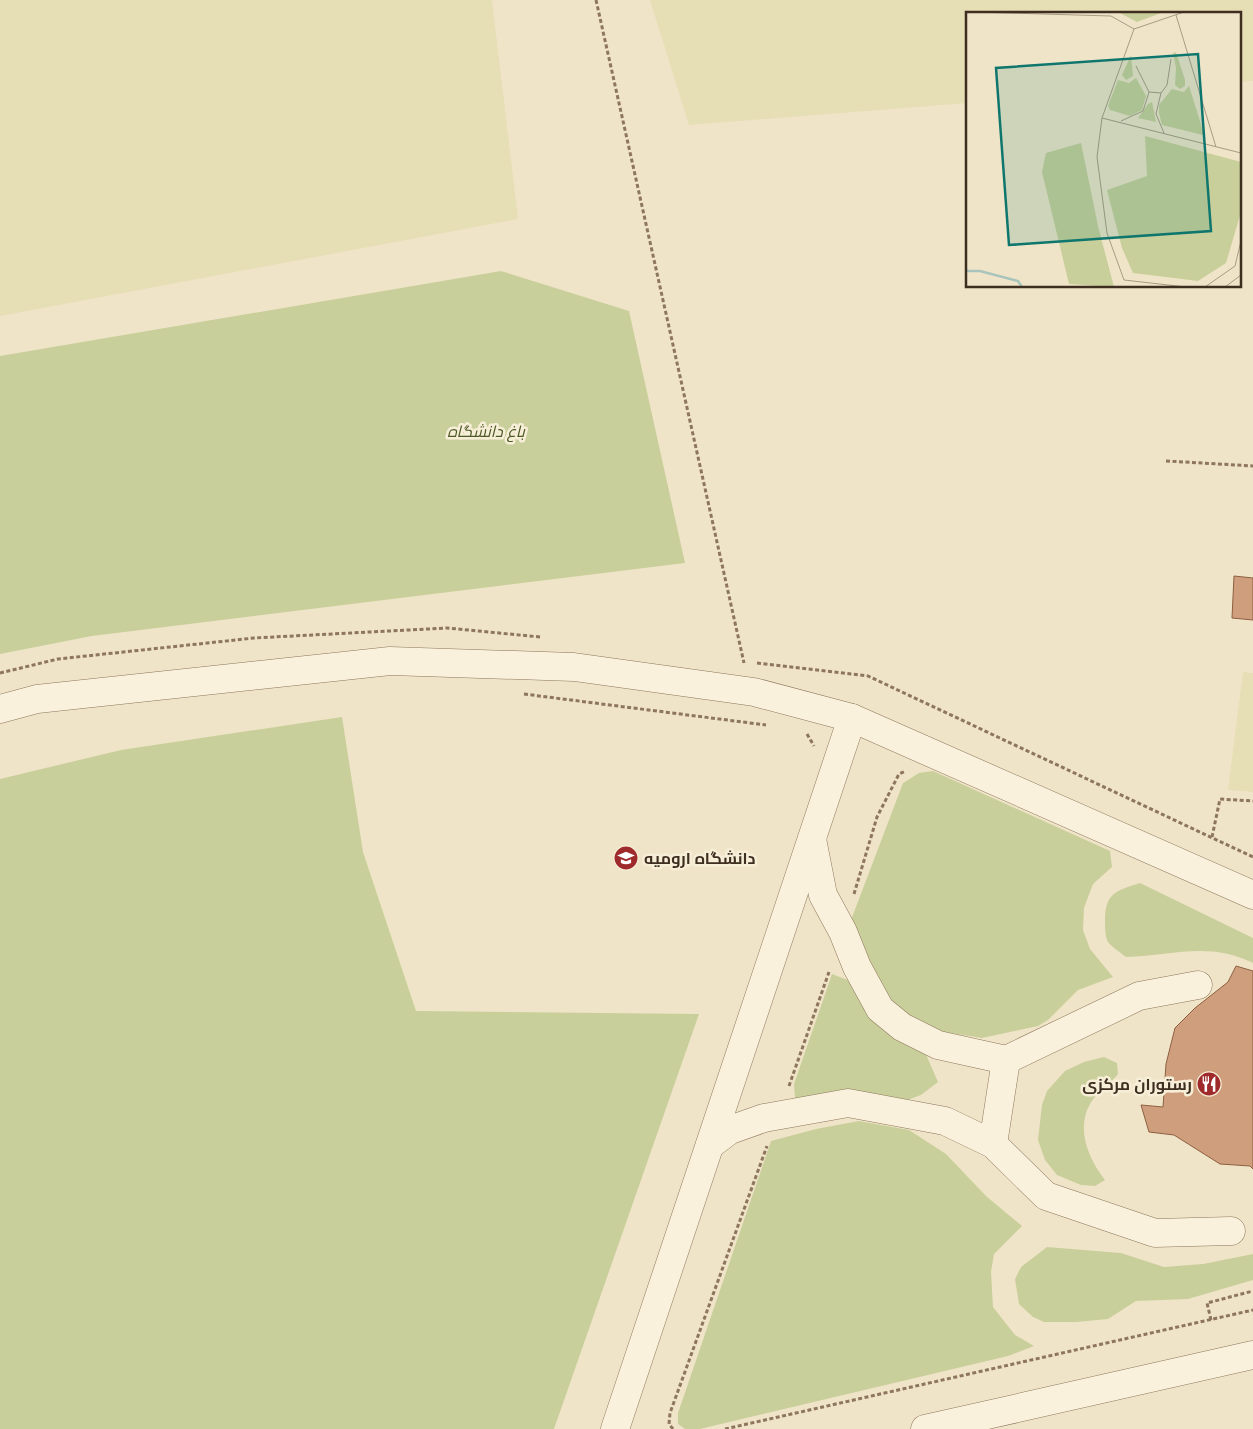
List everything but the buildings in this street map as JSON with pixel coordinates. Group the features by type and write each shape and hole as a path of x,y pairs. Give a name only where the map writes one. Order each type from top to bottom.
{"lane":[{"path":"0,709 36,699 390,661 574,667 754,692 852,718 1253,895"},
{"path":"615,1429 852,718"},
{"path":"812,839 823,895 843,932 857,967 880,1009 902,1027 938,1045 1006,1060 1139,996 1198,986"},
{"path":"993,1144 1006,1060"},
{"path":"710,1145 730,1130 764,1118 848,1103 945,1121 993,1144 1046,1196 1155,1233 1230,1231"},
{"path":"925,1429 1253,1355"}],"path":[{"path":"596,0 743,661 754,692"},
{"path":"1166,461 1253,466"},
{"path":"0,673 58,659 254,638 447,628 543,637"},
{"path":"868,676 1253,856"},
{"path":"516,693 775,726"},
{"path":"804,730 817,752"},
{"path":"673,1429 669,1424 670,1413 843,932 877,817 899,774 907,771"},
{"path":"1212,836 1220,799 1253,801"},
{"path":"1211,1320 1207,1304 1253,1291"},
{"path":"725,1429 1253,1310"}],"shaded area":[{"path":"0,0 492,0 518,219 0,316"},
{"path":"650,0 1253,0 1253,81 1240,82 1240,12 966,12 966,103 689,125"},
{"path":"1243,672 1253,673 1253,792 1228,790"}],"green space":[{"name":"باغ دانشگاه","path":"501,271 629,311 685,563 92,636 0,654 0,356"},
{"path":"342,717 363,852 416,1011 699,1014 554,1429 0,1429 0,779 121,750"},
{"path":"933,771 1110,851 1112,867 1093,884 1084,908 1083,930 1090,949 1113,977 1078,990 1048,1020 1038,1026 982,1038 938,1031 908,1020 887,1002 851,920 903,783 919,773"},
{"path":"1140,883 1253,938 1253,963 1236,956 1205,951 1126,957 1107,940 1105,912 1109,899 1113,895 1124,888"},
{"path":"832,974 850,981 924,1050 938,1082 921,1095 897,1104 795,1099 794,1084"},
{"path":"1104,1057 1117,1063 1118,1074 1090,1103 1084,1126 1087,1148 1105,1180 1095,1186 1081,1185 1057,1175 1045,1160 1038,1140 1042,1105 1047,1091 1065,1071 1084,1062"},
{"path":"859,1121 909,1130 946,1154 986,1196 1022,1226 994,1254 991,1272 993,1307 1015,1335 1034,1346 1008,1356 700,1429 685,1429 678,1424 678,1413 771,1141 816,1129"},
{"path":"1047,1247 1121,1253 1164,1267 1203,1264 1253,1254 1253,1280 1188,1299 1136,1301 1108,1319 1044,1322 1033,1317 1019,1304 1015,1279 1021,1267"}],"place":[{"name":"دانشگاه ارومیه","path":"626,858"},
{"name":"رستوران مرکزی","path":"1209,1084"}]}
